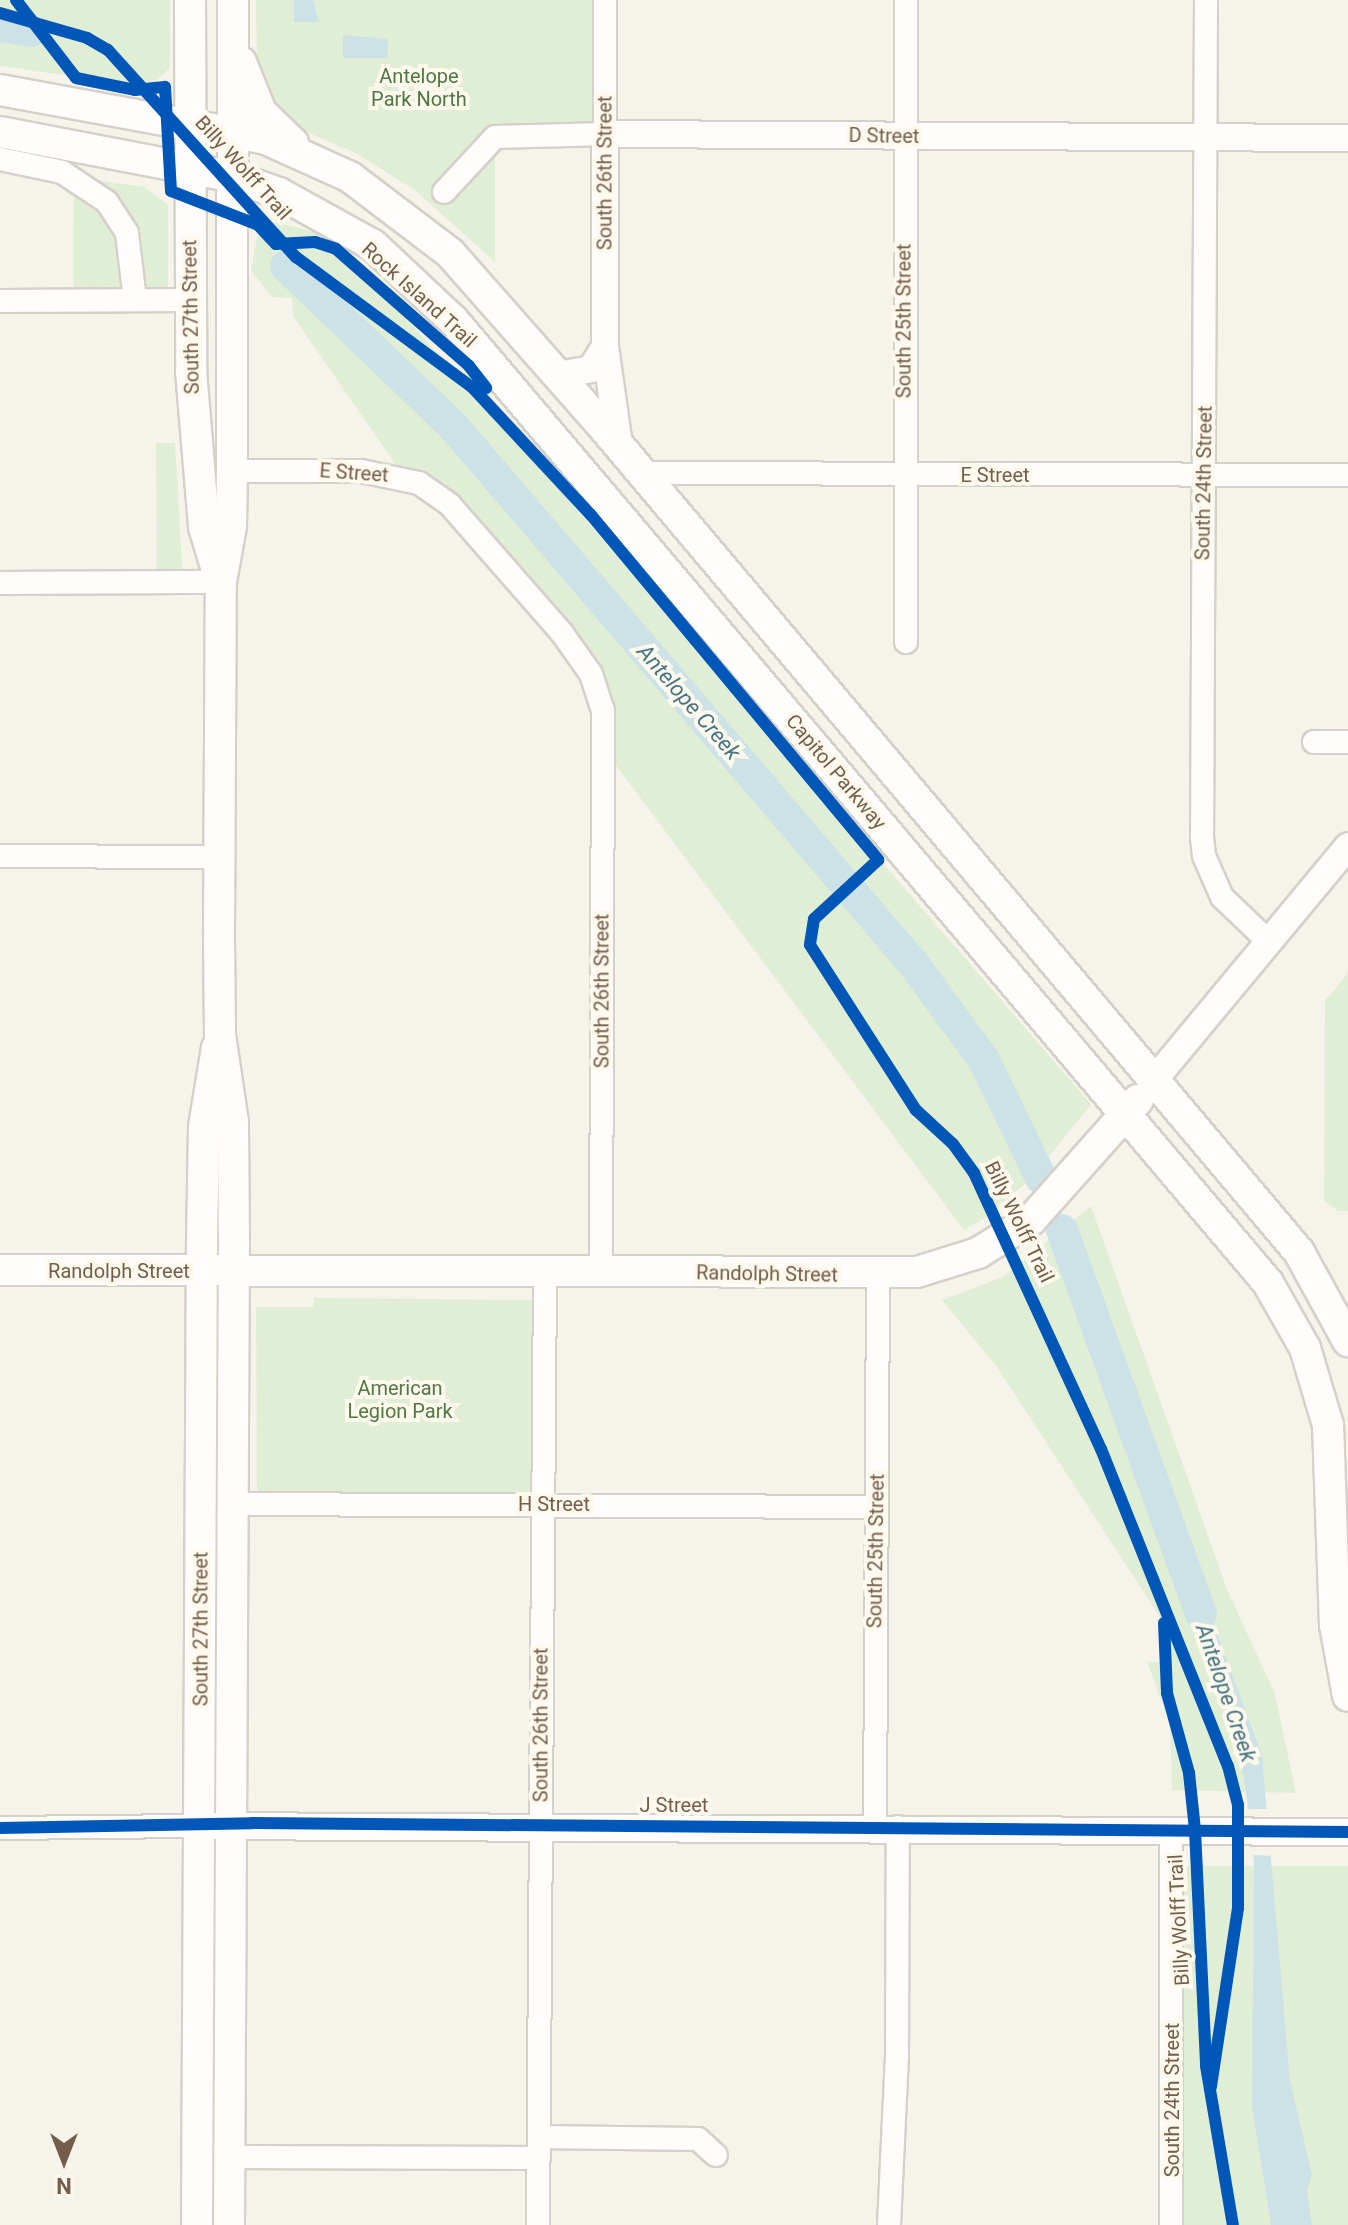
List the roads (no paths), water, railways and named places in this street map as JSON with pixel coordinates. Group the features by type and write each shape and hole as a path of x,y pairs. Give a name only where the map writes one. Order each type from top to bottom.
{"main road":[{"name":"South 27th Street","path":"190,0 189,300 204,527 221,582"},
{"name":"South 27th Street","path":"229,2225 234,1271 233,1122 220,1035 220,857 221,582 231,526 232,471 233,0"},
{"path":"233,36 252,94 271,128 350,177 450,253 619,445 1299,1252 1348,1341"},
{"path":"0,90 233,130 350,177"},
{"name":"Capitol Parkway","path":"0,132 191,167 233,177 293,199 373,245 419,283 501,375 1268,1283 1305,1348 1325,1412 1333,1464 1335,1625 1348,1696"},
{"path":"501,375 592,463 615,474 642,473"},
{"name":"South 27th Street","path":"197,2225 204,1127 220,1035"},
{"name":"Randolph Street","path":"0,1270 878,1275 947,1264 1011,1235 1052,1201 1154,1080"}],"street":[{"name":"South 26th Street","path":"605,0 605,347 619,445"},
{"name":"South 25th Street","path":"906,0 903,474 906,642"},
{"name":"South 24th Street","path":"1206,0 1204,856 1222,897 1269,942"},
{"name":"D Street","path":"444,192 495,137 605,134 1348,138"},
{"path":"0,159 74,177 107,202 130,245 135,300"},
{"path":"0,301 189,300"},
{"path":"558,375 591,369 605,347"},
{"name":"E Street","path":"232,471 368,471 429,488 450,505 569,642 591,674 603,710"},
{"name":"E Street","path":"642,473 1348,475"},
{"path":"0,583 221,582"},
{"name":"South 26th Street","path":"601,1273 603,710"},
{"path":"1314,742 1348,742"},
{"name":"Randolph Street","path":"1154,1080 1348,846"},
{"path":"0,856 220,857"},
{"name":"South 26th Street","path":"538,2225 545,1272"},
{"name":"South 25th Street","path":"878,1275 876,1507 886,1827 897,2044 889,2225"},
{"name":"H Street","path":"232,1504 876,1507"},
{"name":"J Street","path":"0,1828 231,1824 1348,1832"},
{"name":"South 24th Street","path":"1171,1830 1171,2225"},
{"path":"229,2157 539,2148 698,2139 716,2155"}],"water":[{"path":"294,0 313,0 319,22 294,22"},
{"path":"343,35 388,39 387,58 343,58"},
{"path":"1187,1575 1213,1622 1262,1755 1290,2080 1312,2175 1307,2190 1312,2225 1271,2225 1252,2107 1254,1863 1247,1799 1240,1753"}],"waterway":[{"name":"Antelope Creek","path":"0,26 32,31"},
{"name":"Antelope Creek","path":"286,266 453,426 912,962 984,1060 1041,1178"},
{"name":"Antelope Creek","path":"1062,1230 1201,1614"}],"park label":[{"name":"Antelope Park North","path":"419,88"},
{"name":"American Legion Park","path":"400,1400"}]}
